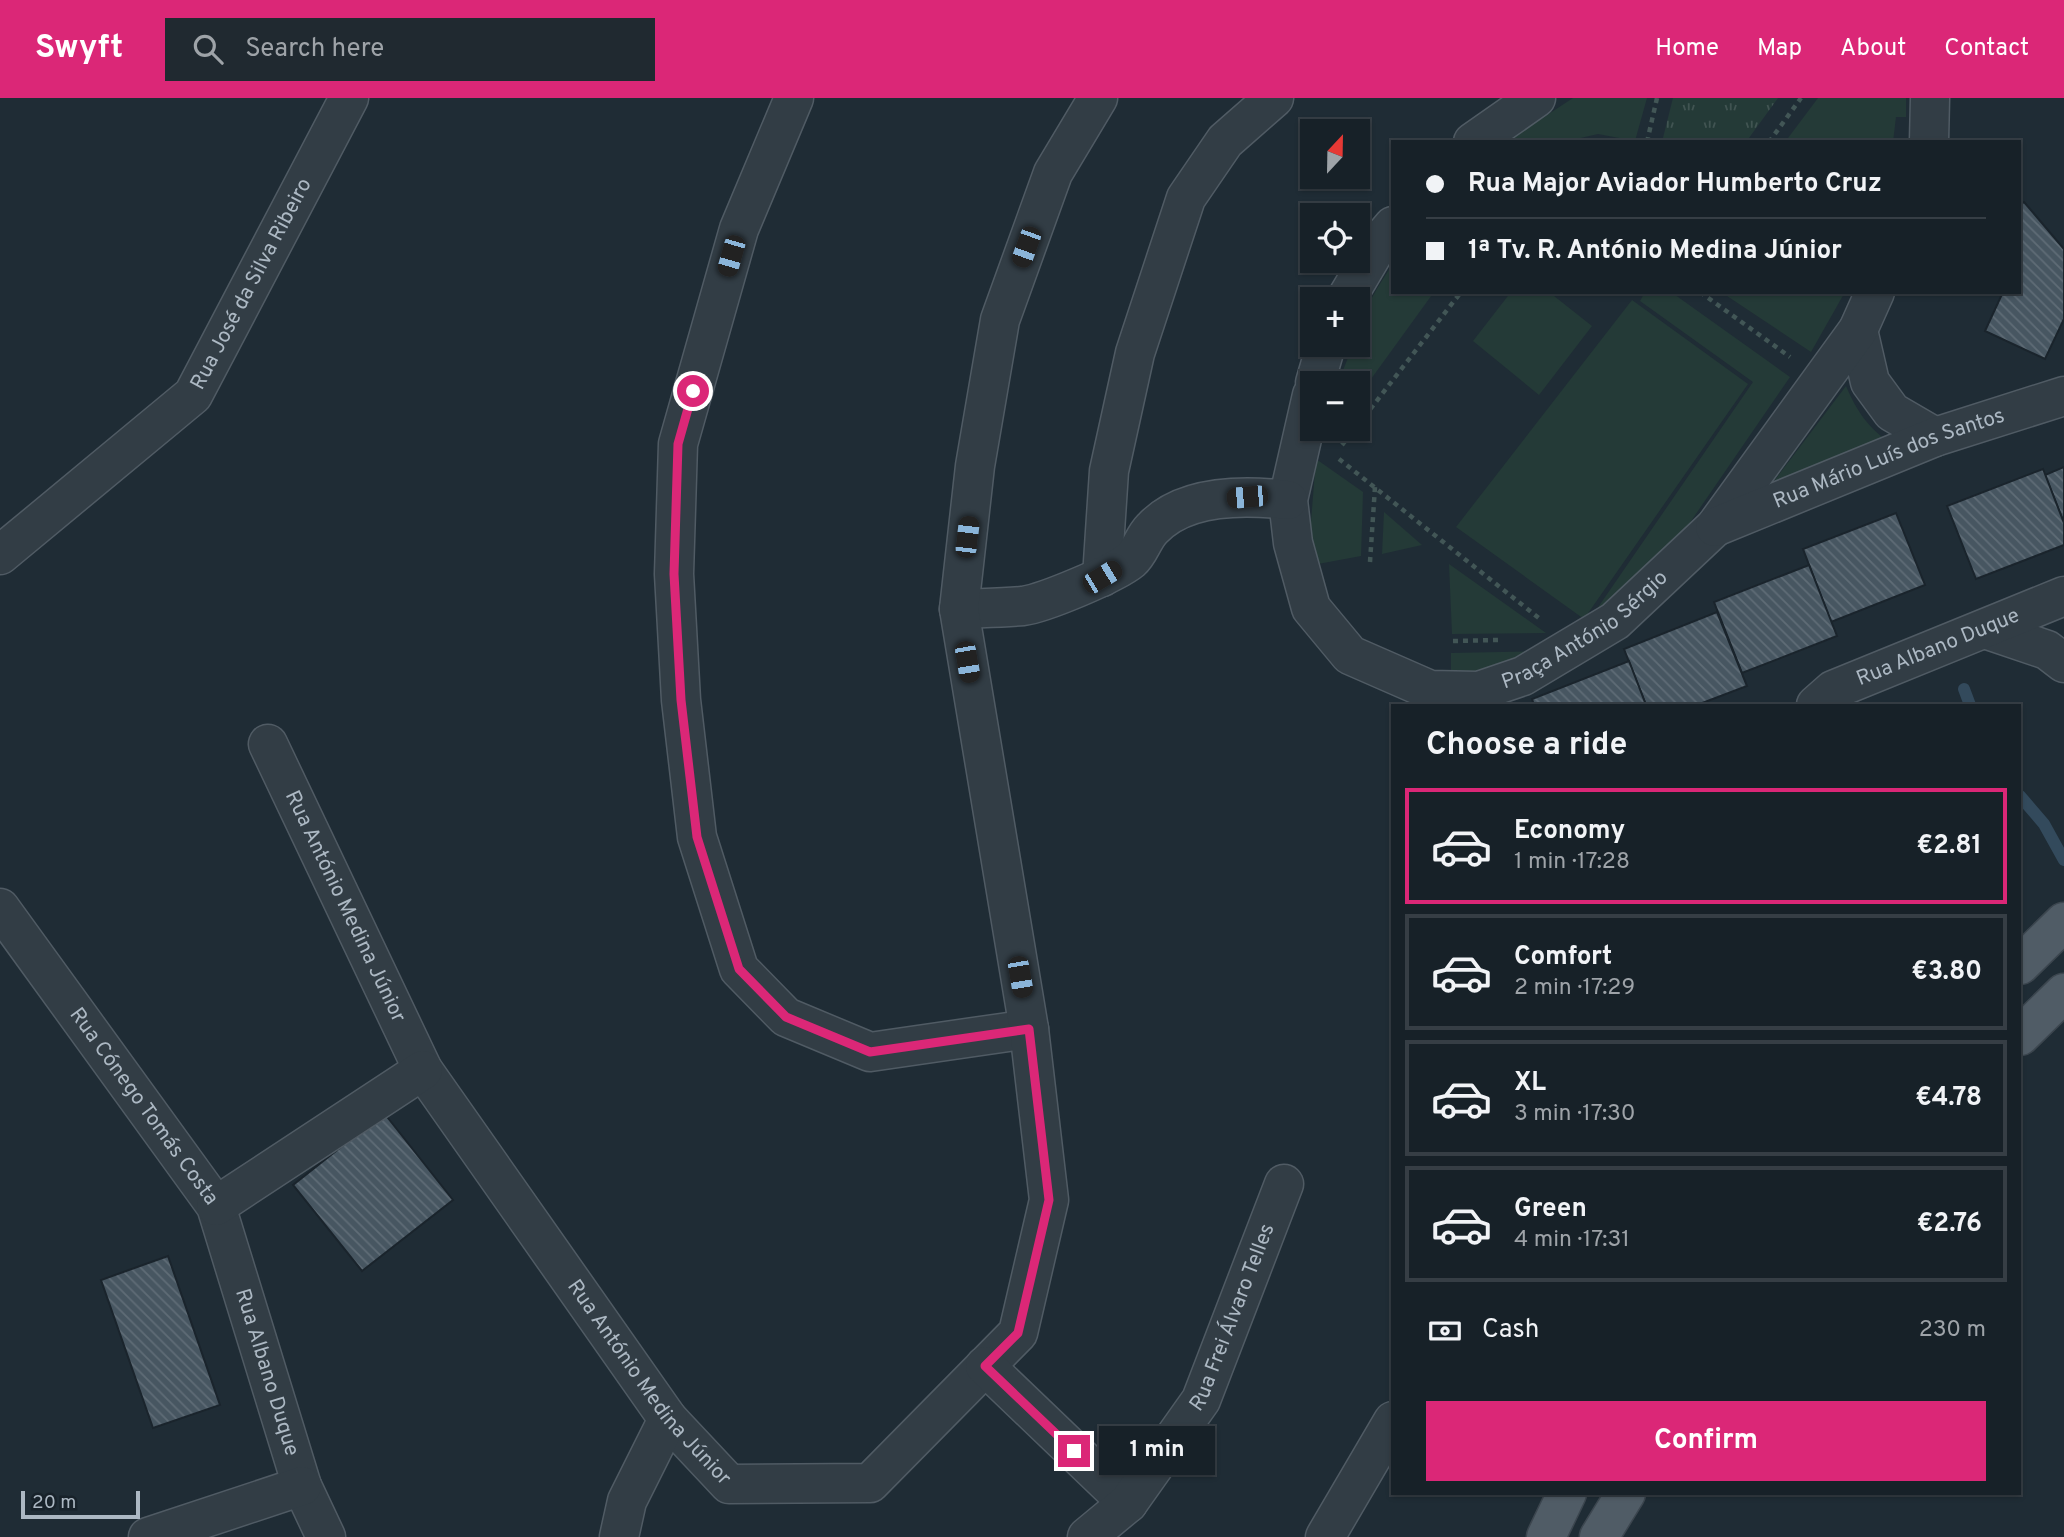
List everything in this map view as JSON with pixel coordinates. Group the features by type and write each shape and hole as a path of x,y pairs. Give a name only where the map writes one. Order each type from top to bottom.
{"main road":[{"path":"2021,964 2064,922"},
{"path":"2021,1035 2064,993"},
{"path":"1546,1537 1566,1495"},
{"path":"1599,1537 1625,1495"}],"street":[{"name":"Rua José da Silva Ribeiro","path":"0,555 193,395 349,98"},
{"path":"794,98 738,229 678,444 674,574 681,700 697,837 739,969 786,1017 870,1052 1029,1029"},
{"name":"Rua António Medina Júnior","path":"268,744 423,1070 668,1419 729,1484 870,1483 1018,1333 1049,1200 1029,1029 959,610 975,466 1000,320 1053,173 1098,98"},
{"path":"1102,577 1109,471 1135,353 1186,198 1225,141 1273,98"},
{"path":"1476,140 1536,98"},
{"path":"1929,140 1930,98"},
{"path":"1353,287 1391,228"},
{"name":"Praça António Sérgio","path":"1302,441 1288,500 1293,543 1311,608 1350,655 1430,690 1479,691 1523,676 1615,621 1716,527 1858,330 1874,294"},
{"path":"1858,330 1870,382 1892,412 1935,438"},
{"name":"Rua Mário Luís dos Santos","path":"1716,527 1935,438 2064,396"},
{"path":"959,610 1026,605 1102,577 1131,559 1151,529 1174,512 1210,501 1247,497 1288,500"},
{"path":"2056,657 2046,624 2063,597"},
{"name":"Rua Albano Duque","path":"1817,704 1833,690 2063,597"},
{"path":"1985,629 2056,657"},
{"name":"Rua Cónego Tomás Costa","path":"0,908 216,1206 423,1070"},
{"name":"Rua Frei Álvaro Telles","path":"1087,1537 1128,1503 1202,1400 1284,1184"},
{"name":"Rua Albano Duque","path":"216,1206 302,1486 326,1537"},
{"path":"985,1366 1128,1503"},
{"path":"619,1537 627,1501 668,1419"},
{"path":"1325,1537 1391,1424"},
{"path":"148,1537 302,1486"}],"path":[{"path":"1647,140 1657,98"},
{"path":"1770,140 1801,98"},
{"path":"1370,410 1459,294"},
{"path":"1703,294 1793,359"},
{"path":"1334,455 1544,622"},
{"path":"1370,562 1375,486"}],"green space":[{"path":"1573,98 1647,98 1635,140 1598,134 1572,140 1509,140"},
{"path":"1673,98 1778,98 1747,140 1662,140"},
{"path":"1818,98 1906,98 1906,117 1896,117 1893,140 1786,140"},
{"path":"1391,266 1391,294 1433,294 1370,380 1370,371 1343,371 1348,357 1370,357 1370,302"},
{"path":"1509,294 1552,294 1592,326 1539,395 1473,341"},
{"path":"1644,294 1674,294 1790,377 1667,556 1590,619 1753,382 1640,301"},
{"path":"1724,294 1844,294 1811,352"},
{"path":"1632,300 1748,384 1584,619 1456,527"},
{"path":"1846,386 1864,418 1891,444 1768,489"},
{"path":"1316,459 1363,492 1361,556 1318,564 1310,534"},
{"path":"1384,512 1422,545 1382,554"},
{"path":"1449,564 1546,633 1452,634"},
{"path":"1548,651 1514,667 1451,675 1451,653"}],"building":[{"path":"2024,202 2064,249 2064,319 2045,359 1985,331 2002,294 2021,294 2021,204"},
{"path":"2064,467 2064,523 2045,475"},
{"path":"2043,469 2064,523 2064,545 1976,579 1947,506"},
{"path":"1896,513 1925,585 1831,622 1803,549"},
{"path":"1809,565 1837,636 1742,673 1714,602"},
{"path":"1717,612 1747,686 1700,704 1646,704 1624,649"},
{"path":"1629,661 1646,704 1534,704 1532,699"},
{"path":"384,1113 453,1200 362,1271 293,1185"},
{"path":"168,1256 220,1405 153,1428 101,1280"}],"waterway":[{"path":"1964,689 1970,704"},
{"path":"2021,797 2044,824 2064,860"}],"route":[{"path":"693,391 678,444 674,574 681,700 697,837 739,969 786,1017 870,1052 1029,1029 1049,1200 1018,1333 985,1366 1074,1451"}]}
